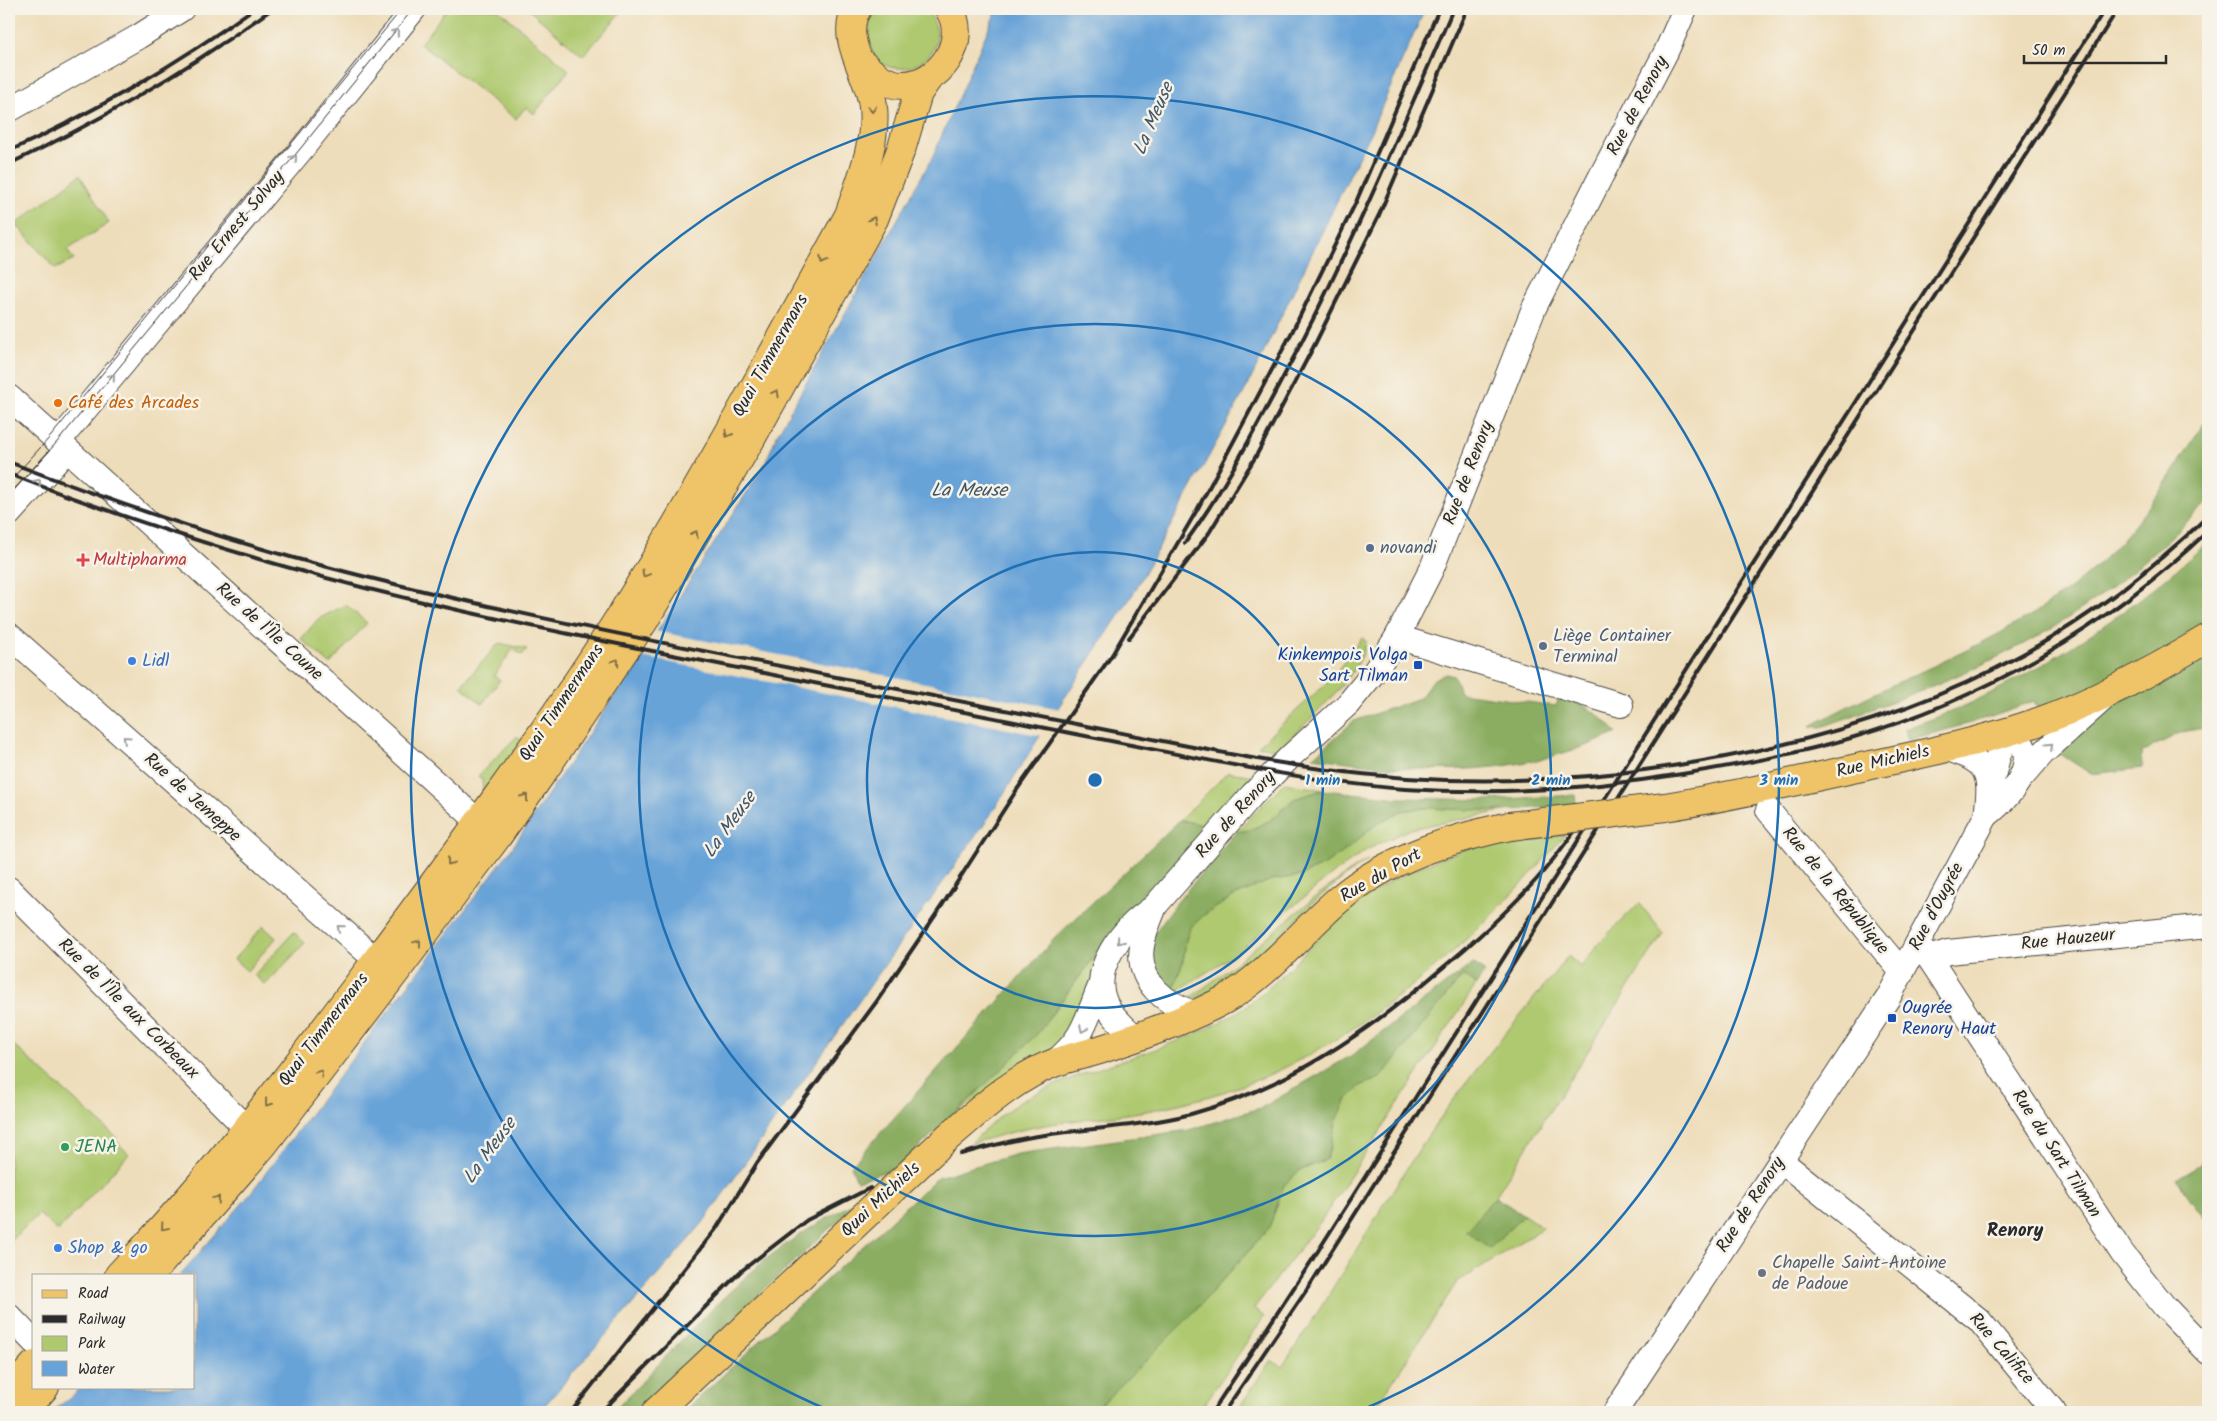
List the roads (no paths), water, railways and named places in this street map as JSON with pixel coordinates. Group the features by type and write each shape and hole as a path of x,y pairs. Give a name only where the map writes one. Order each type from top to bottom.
{"main road":[{"name":"Quai Timmermans","path":"120,1274 161,1231 247,1129 480,823 622,614 731,429 849,215 861,178 871,140 874,108 867,81 851,39 854,14 857,9"},
{"path":"860,62 878,79 902,85 927,80 946,63 956,40 952,11"},
{"name":"Quai Timmermans","path":"151,1274 264,1144 394,974 497,837 644,621 751,439 874,219 902,147 918,93 927,80"},
{"name":"Rue d'Ougrée","path":"2011,731 2058,715 2113,690 2208,638"},
{"name":"Rue Michiels","path":"1665,807 1732,795 1899,759 2011,731"},
{"name":"Rue du Port","path":"1142,1035 1196,1014 1250,983 1339,899 1364,882 1410,856 1480,832 1510,826 1665,807"},
{"name":"Quai Michiels","path":"656,1412 948,1137 997,1097 1033,1073 1053,1063 1142,1035"},
{"path":"9,1393 32,1367"},
{"path":"22,1412 45,1388"}],"street":[{"path":"9,110 138,37 182,9"},
{"name":"Rue Ernest Solvay","path":"9,514 414,9"},
{"name":"Rue de Renory","path":"1053,1063 1074,1045 1080,1036 1100,986 1108,957 1139,917 1154,907 1252,795 1292,755 1348,704 1375,671 1397,637 1432,568 1534,308 1666,52 1685,9"},
{"name":"Rue de l'Île Coune","path":"9,398 480,823"},
{"name":"Rue de Jemeppe","path":"9,634 376,960"},
{"path":"1397,637 1621,705"},
{"name":"Rue d'Ougrée","path":"1986,816 2003,802 2043,753 2113,690"},
{"name":"Rue d'Ougrée","path":"1888,998 1902,972 1923,951 1986,816 1990,788 1999,753 2011,731 2022,742 2027,755 2018,782"},
{"path":"1944,748 1974,759 1982,768 1990,788"},
{"name":"Rue de la République","path":"1768,810 1902,972"},
{"name":"Rue de l'Île aux Corbeaux","path":"9,889 247,1129"},
{"name":"Rue de Renory","path":"1154,907 1141,949 1145,972 1156,990 1166,1001 1196,1014"},
{"name":"Rue Hauzeur","path":"1923,951 1948,952 2208,926"},
{"name":"Rue du Sart Tilman","path":"1923,951 2122,1253 2164,1306 2208,1352"},
{"path":"1100,986 1108,1008 1142,1035"},
{"name":"Rue de Renory","path":"1142,1035 1158,1012 1159,1001 1156,990"},
{"name":"Rue de Renory","path":"1615,1412 1888,998"},
{"name":"Rue Califice","path":"1780,1160 1979,1320 2054,1412"},
{"path":"9,1316 32,1340"}],"water":[{"name":"La Meuse","path":"997,9 1425,9 1371,131 1247,387 1133,594 989,817 702,1224 539,1412 50,1412 72,1397 79,1388 195,1388 195,1274 181,1274 246,1199 512,848 649,644 764,466 777,435 932,158"}],"tram line":[{"path":"9,482 51,436 402,9"},
{"path":"9,495 58,441 300,149 413,9"}],"railway":[{"path":"9,151 72,121 135,86 196,48 253,9"},
{"path":"9,164 111,112 177,73 272,9"},
{"path":"571,1412 716,1229 757,1163 877,1001 1016,791 1112,655 1197,510 1292,332 1356,202 1439,9"},
{"path":"1185,543 1211,506 1234,467 1302,341 1370,200 1453,9"},
{"path":"1129,638 1209,533 1256,456 1315,344 1379,215 1467,9"},
{"path":"1212,1412 1318,1251 2105,9"},
{"path":"1224,1412 1312,1282 2118,9"},
{"path":"9,462 150,513 258,548 426,592 492,607 759,662 1269,761 1372,775 1483,780 1562,778 1643,770 1724,757 1804,739 1881,716 1955,688 2048,640 2120,591 2165,555 2208,516"},
{"path":"9,474 106,510 205,543 355,586 457,610 661,653 1233,765 1336,782 1440,791 1510,791 1579,787 1648,779 1725,767 1788,754 1830,744 1901,722 1949,703 1996,681 2042,656 2128,598 2169,566 2208,531"},
{"path":"961,1154 1028,1138 1153,1122 1191,1114 1260,1090 1292,1074 1354,1037 1383,1016 1477,938 1536,880 1592,809"},
{"path":"601,1412 740,1272 807,1220 870,1188"}],"place":[{"name":"Café des Arcades","path":"58,403"},
{"name":"novandi","path":"1370,548"},
{"name":"Multipharma","path":"83,560"},
{"name":"Liège Container Terminal","path":"1543,646"},
{"name":"Lidl","path":"132,661"},
{"name":"Kinkempois Volga Sart Tilman","path":"1418,665"},
{"name":"Ougrée Renory Haut","path":"1892,1018"},
{"name":"JENA","path":"65,1147"},
{"name":"Shop & go","path":"58,1248"},
{"name":"Chapelle Saint-Antoine de Padoue","path":"1762,1273"}],"district":[{"name":"Renory","path":"2015,1231"}]}
